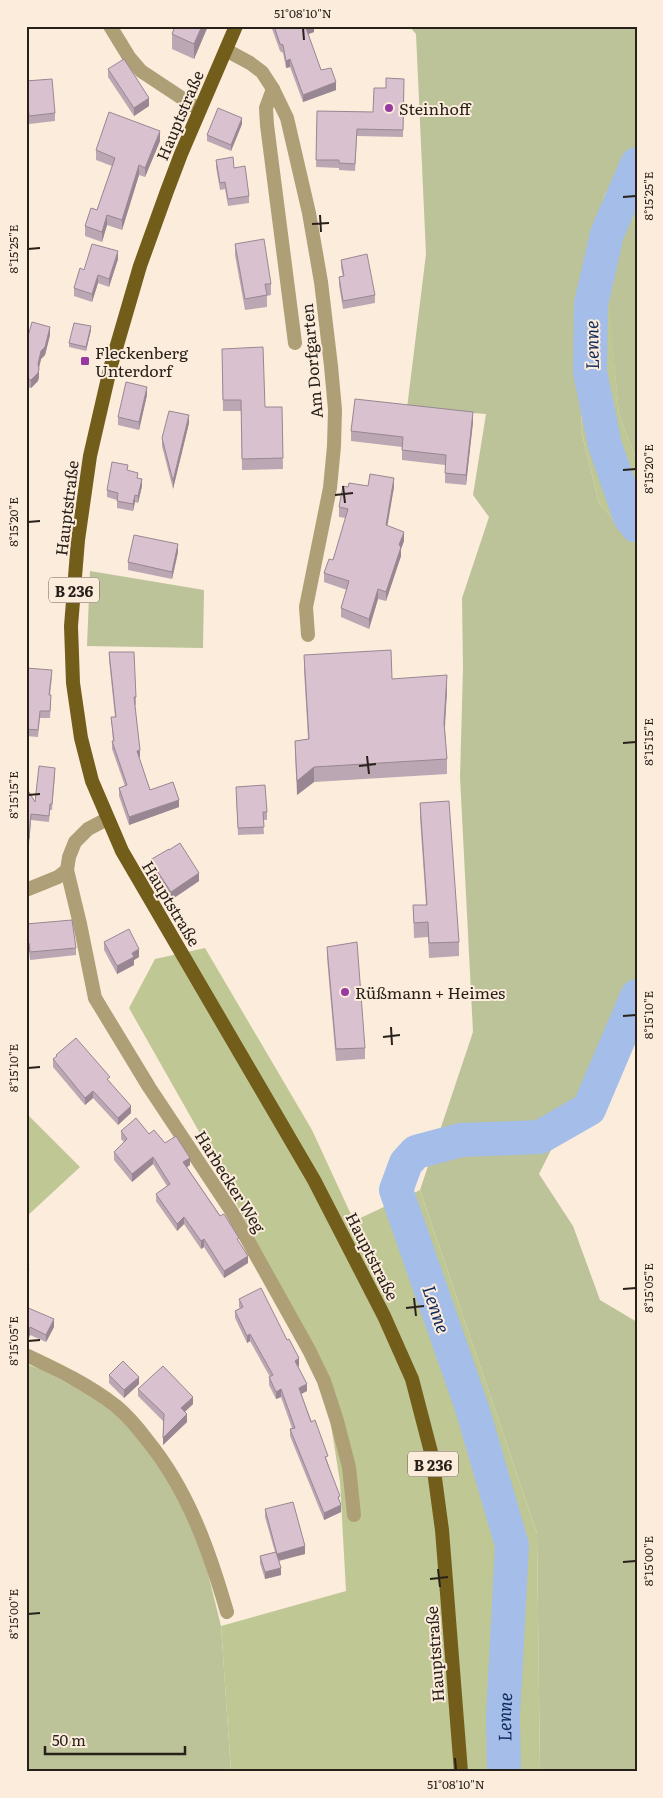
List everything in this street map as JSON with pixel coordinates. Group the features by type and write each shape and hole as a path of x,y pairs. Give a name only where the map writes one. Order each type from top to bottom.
{"main road":[{"name":"Hauptstraße","path":"236,26 181,154 140,266 110,369 90,456 78,540 71,626 73,683 83,747 92,781 122,852 314,1180 384,1316 412,1380 432,1456 442,1530 461,1772"}],"street":[{"path":"110,26 129,57 142,71 200,110"},
{"name":"Am Dorfgarten","path":"226,50 262,72 273,89 287,118 294,140 321,282 331,366 334,446 330,488 306,607 308,635"},
{"name":"Am Dorfgarten","path":"273,89 266,108 267,125 295,343"},
{"path":"26,890 67,870 69,857 75,842 88,829 107,819"},
{"name":"Harbecker Weg","path":"67,870 95,998 98,1004 149,1086 232,1212 309,1350 324,1381 343,1443 352,1491 354,1515"},
{"path":"26,1355 75,1379 100,1394 132,1421 156,1450 176,1481 192,1512 204,1541 227,1612"}],"green space":[{"path":"409,26 637,26 637,147 603,197 607,239 626,216 637,225 637,462 619,414 604,263 589,265 581,430 599,503 637,546 637,978 539,1174 573,1226 600,1300 637,1322 637,1772 540,1772 537,1533 420,1190 473,1032 460,777 463,668 462,598 489,517 473,495 486,414 407,408 426,254 416,34"},
{"path":"637,147 637,225 626,217 607,239 593,236 603,197"},
{"path":"605,263 619,414 637,462 637,546 599,503 581,430 589,265"},
{"path":"90,571 204,590 203,648 87,646"},
{"path":"205,948 312,1130 354,1221 420,1190 537,1533 540,1772 231,1772 221,1626 346,1591 340,1482 324,1381 214,1158 129,1008 155,959"},
{"path":"26,1113 80,1167 26,1217"},
{"path":"26,1364 40,1369 99,1400 129,1422 170,1478 201,1545 221,1626 231,1772 26,1772"}],"building":[{"path":"175,26 202,26 194,44 172,34"},
{"path":"274,26 310,26 306,28 321,70 331,68 336,82 303,95 290,59 286,61 283,45 280,44"},
{"path":"124,59 149,98 134,108 108,69"},
{"path":"386,78 404,79 403,130 357,129 355,164 339,163 339,160 316,160 317,111 373,112 374,88 386,88"},
{"path":"52,79 55,113 29,116 28,104 26,104 26,81"},
{"path":"218,108 242,118 231,145 207,135"},
{"path":"109,112 160,131 145,168 139,165 122,220 107,215 102,232 85,226 91,208 97,210 115,158 96,150"},
{"path":"233,157 234,168 245,166 249,196 228,199 225,182 220,183 216,160"},
{"path":"264,239 271,284 265,284 267,295 245,299 235,244"},
{"path":"92,244 118,251 109,279 98,275 92,294 74,288 80,268 84,270"},
{"path":"367,254 375,295 343,301 339,277 344,276 341,260"},
{"path":"32,322 50,327 45,347 41,351 38,373 31,380 26,379 26,343"},
{"path":"74,323 91,326 86,347 69,343"},
{"path":"263,347 265,407 282,407 283,458 242,459 241,400 223,400 222,349"},
{"path":"126,382 147,387 139,422 118,417"},
{"path":"355,399 473,412 466,475 445,473 446,455 402,450 403,437 351,431"},
{"path":"169,411 189,415 173,481 162,438"},
{"path":"112,462 128,465 127,470 138,473 137,478 142,479 138,496 135,495 133,504 117,501 118,493 107,490"},
{"path":"370,474 394,478 386,525 404,532 386,592 378,589 369,619 341,608 349,581 324,573 329,559 333,560 348,509 339,507 343,486 348,487 349,483 368,486"},
{"path":"134,535 178,544 172,572 128,562"},
{"path":"391,650 392,679 447,675 444,723 447,759 314,767 297,781 295,741 309,739 304,655"},
{"path":"109,652 134,652 136,697 134,697 140,750 137,751 150,790 173,782 179,800 129,817 119,788 127,785 112,741 114,741 111,717 116,717"},
{"path":"26,668 52,670 49,695 51,695 50,711 40,711 38,730 26,729"},
{"path":"39,766 55,768 52,804 50,804 49,816 31,814 29,839 26,839 26,787 35,802"},
{"path":"265,785 267,812 263,812 264,827 238,828 236,787"},
{"path":"449,801 459,942 429,943 428,922 414,923 413,905 427,905 420,803"},
{"path":"180,843 199,873 171,892 150,860"},
{"path":"72,920 76,948 30,952 29,943 26,943 26,924"},
{"path":"129,929 139,949 132,953 134,957 117,966 104,942"},
{"name":"Rüßmann + Heimes","path":"357,942 365,1048 336,1049 327,947"},
{"path":"76,1038 110,1077 107,1079 131,1106 118,1118 93,1091 85,1098 53,1059"},
{"path":"136,1118 149,1134 154,1130 165,1143 176,1136 190,1158 183,1162 220,1216 224,1214 248,1256 224,1271 204,1239 201,1241 184,1217 177,1224 156,1194 170,1184 153,1157 132,1174 114,1152 127,1139 121,1131"},
{"path":"261,1288 287,1340 289,1339 299,1358 295,1361 307,1384 299,1388 311,1422 315,1420 328,1456 325,1457 340,1496 338,1497 341,1505 324,1513 290,1429 295,1428 281,1389 276,1392 269,1377 273,1375 250,1334 247,1336 235,1311 243,1307 239,1299"},
{"path":"26,1307 54,1319 46,1335 30,1327 26,1334"},
{"path":"123,1361 139,1377 124,1390 109,1375"},
{"path":"163,1366 193,1397 181,1408 187,1414 163,1438 164,1414 138,1389"},
{"path":"293,1502 305,1546 277,1554 265,1509"},
{"path":"276,1552 281,1568 265,1572 260,1556"}],"waterway":[{"name":"Lenne","path":"637,164 607,234 591,304 590,372 605,445 630,517 637,526"},
{"name":"Lenne","path":"504,1772 503,1716 512,1545 472,1408 396,1190 406,1163 416,1152 461,1140 540,1137 589,1109 637,996"}],"place":[{"name":"Steinhoff","path":"389,108"},
{"name":"Fleckenberg Unterdorf","path":"85,361"},
{"name":"Rüßmann + Heimes","path":"345,992"}]}
